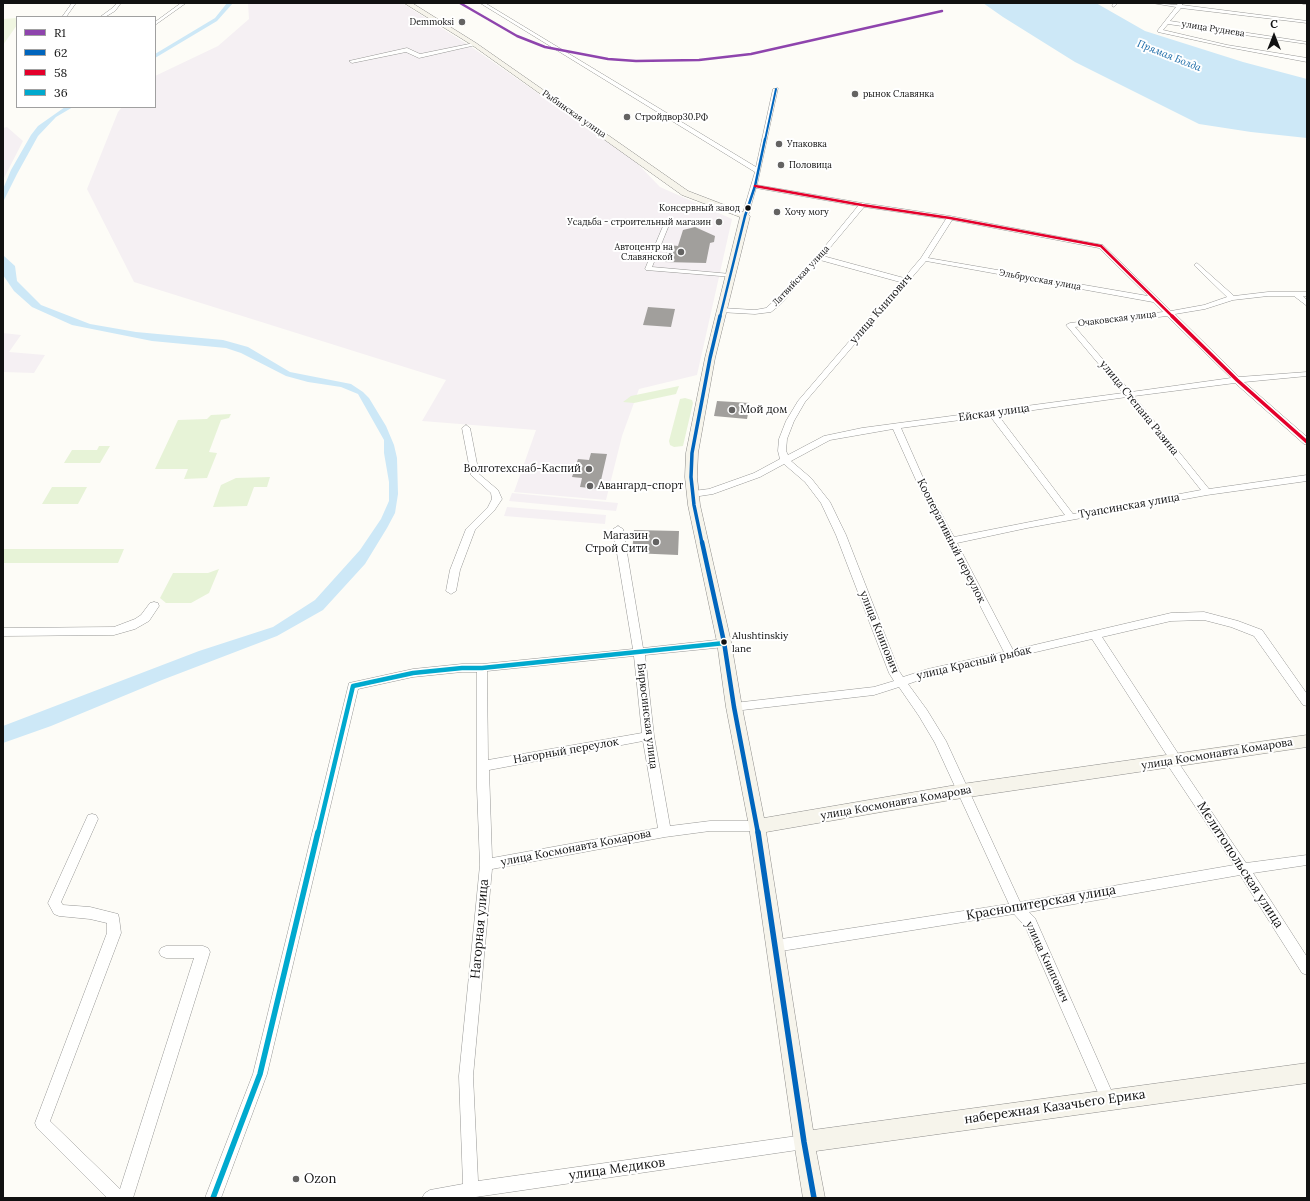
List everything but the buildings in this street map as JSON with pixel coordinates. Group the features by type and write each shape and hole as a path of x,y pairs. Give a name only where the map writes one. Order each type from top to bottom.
{"main road":[{"name":"Рыбинская улица","path":"407,3 474,44 685,193 746,216"},
{"path":"746,216 710,358 692,453 691,476 693,494 724,644 734,706 757,826 804,1142 814,1198"},
{"name":"улица Космонавта Комарова","path":"757,826 962,791 1307,741"},
{"name":"набережная Казачьего Ерика","path":"804,1142 1108,1099 1307,1073"}],"street":[{"path":"65,16 74,3"},
{"path":"104,16 113,10 119,3"},
{"path":"156,23 184,3"},
{"path":"482,3 758,171"},
{"path":"1154,3 1180,5 1307,22"},
{"path":"1180,5 1160,31 1227,46 1307,60"},
{"name":"улица Руднева","path":"1168,22 1307,43"},
{"path":"352,61 407,50 419,56 474,44"},
{"path":"746,216 755,186 776,89"},
{"path":"755,186 862,205 950,218 1101,246 1238,380 1307,442"},
{"name":"Латвийская улица","path":"722,310 748,312 768,310 777,303 819,257 862,205"},
{"name":"улица Книпович","path":"950,218 924,259 802,401 790,421 782,450 785,460 808,480 825,502 841,535 888,661 900,683 923,713 940,741 1017,908 1030,922 1108,1099"},
{"path":"668,220 648,269 730,276"},
{"path":"819,257 904,281"},
{"name":"Эльбрусская улица","path":"924,259 1157,300"},
{"path":"1197,265 1232,298"},
{"name":"Очаковская улица","path":"1070,325 1170,313 1205,307 1232,298 1268,294 1307,294"},
{"path":"1297,295 1307,304"},
{"name":"улица Степана Разина","path":"1070,325 1129,394 1207,492"},
{"name":"Ейская улица","path":"693,494 710,492 757,475 828,438 896,426 993,414 1129,394 1238,380 1307,374"},
{"path":"993,414 1071,517"},
{"name":"Кооперативный переулок","path":"896,426 924,489 1010,654"},
{"path":"450,592 455,570 471,530 491,509 497,499 495,492 475,475 466,428"},
{"name":"Туапсинская улица","path":"952,541 1207,492 1307,478"},
{"name":"Бирюсинская улица","path":"618,529 639,652 648,736 665,832"},
{"path":"3,632 114,631 132,626 139,622 145,618 154,606"},
{"name":"улица Красный рыбак","path":"734,706 874,691 900,683 912,677 1171,617 1204,616 1234,624 1258,633 1307,702"},
{"name":"Мелитопольская улица","path":"1095,635 1307,969"},
{"path":"213,1198 260,1074 354,686 413,673 462,668 482,668 724,644"},
{"name":"Нагорная улица","path":"471,1190 466,1076 486,865 482,668"},
{"name":"Нагорный переулок","path":"483,766 648,736"},
{"path":"92,819 54,903 59,910 90,913 113,918 114,933 42,1122 118,1198"},
{"name":"улица Космонавта Комарова","path":"486,865 665,832 710,826 757,826"},
{"name":"Краснопитерская улица","path":"775,946 1017,908 1243,868 1307,860"},
{"path":"125,1198 203,952 166,952"},
{"name":"улица Медиков","path":"430,1198 471,1190 804,1142"}],"shaded area":[{"path":"248,3 402,3 473,48 635,161 660,187 732,219 697,375 639,389 622,436 606,500 514,492 536,430 422,421 446,380 134,282 87,189 118,112 121,108 156,108 156,76 218,46 249,19"},
{"path":"7,127 23,141 3,180 3,128"},
{"path":"3,333 21,335 9,352 45,355 34,373 3,372"},
{"path":"512,493 618,503 616,511 509,501"},
{"path":"507,507 606,515 605,524 504,516"}],"green space":[{"path":"16,18 16,26 3,45 3,19"},
{"path":"679,386 676,394 634,403 623,402 631,396"},
{"path":"685,398 692,400 693,403 683,446 674,447 670,445 669,441 680,399"},
{"path":"231,414 229,418 221,420 209,452 217,453 207,478 184,479 188,469 155,469 178,420 207,419 211,415"},
{"path":"99,446 110,446 100,463 64,463 72,450 97,450"},
{"path":"270,477 267,487 254,487 247,506 213,507 221,485 236,478"},
{"path":"52,487 87,487 78,504 42,504"},
{"path":"3,549 124,549 118,563 3,563"},
{"path":"219,569 209,593 191,603 166,603 160,598 173,573 208,573"}],"water":[{"path":"227,3 233,3 217,21 156,57 156,53 215,18"},
{"name":"Прямая Болда","path":"983,3 1096,3 1145,31 1243,62 1307,79 1307,138 1251,132 1199,124 1075,62"},
{"path":"64,108 71,108 56,117 38,136 3,202 3,189 11,170 31,135 38,126"},
{"path":"3,252 4,256 15,266 17,281 41,305 90,324 136,332 223,340 248,347 290,372 351,384 369,398 386,426 394,445 397,458 398,494 395,513 365,564 323,610 277,636 162,680 51,726 3,743 3,726 199,651 273,627 315,600 360,550 381,519 389,501 389,482 384,453 384,440 358,394 341,387 308,382 286,376 241,353 226,348 152,341 72,325 32,307 14,291 3,275"}],"transit line":[{"name":"R1","path":"460,3 517,36 545,47 608,59 636,61 699,60 751,54 942,11"},
{"name":"62","path":"776,89 755,186 745,216 710,358 692,453 691,477 694,505 724,642 734,707 757,826 804,1142 814,1198"},
{"name":"58","path":"755,186 862,205 950,218 1101,246 1237,380 1307,442"},
{"name":"36","path":"213,1198 260,1074 353,686 413,673 462,668 482,668 725,643"}],"place":[{"name":"Demmoksi","path":"462,22"},
{"name":"рынок Славянка","path":"855,94"},
{"name":"Стройдвор30.РФ","path":"627,117"},
{"name":"Упаковка","path":"779,144"},
{"name":"Половица","path":"781,165"},
{"name":"Консервный завод","path":"748,208"},
{"name":"Хочу могу","path":"777,212"},
{"name":"Усадьба - строительный магазин","path":"719,222"},
{"name":"Автоцентр на Славянской","path":"681,252"},
{"name":"Мой дом","path":"732,410"},
{"name":"Волготехснаб-Каспий","path":"589,469"},
{"name":"Авангард-cпорт","path":"590,486"},
{"name":"Магазин Строй Сити","path":"656,542"},
{"name":"Alushtinskiy lane","path":"724,642"},
{"name":"Ozon","path":"296,1179"}]}
